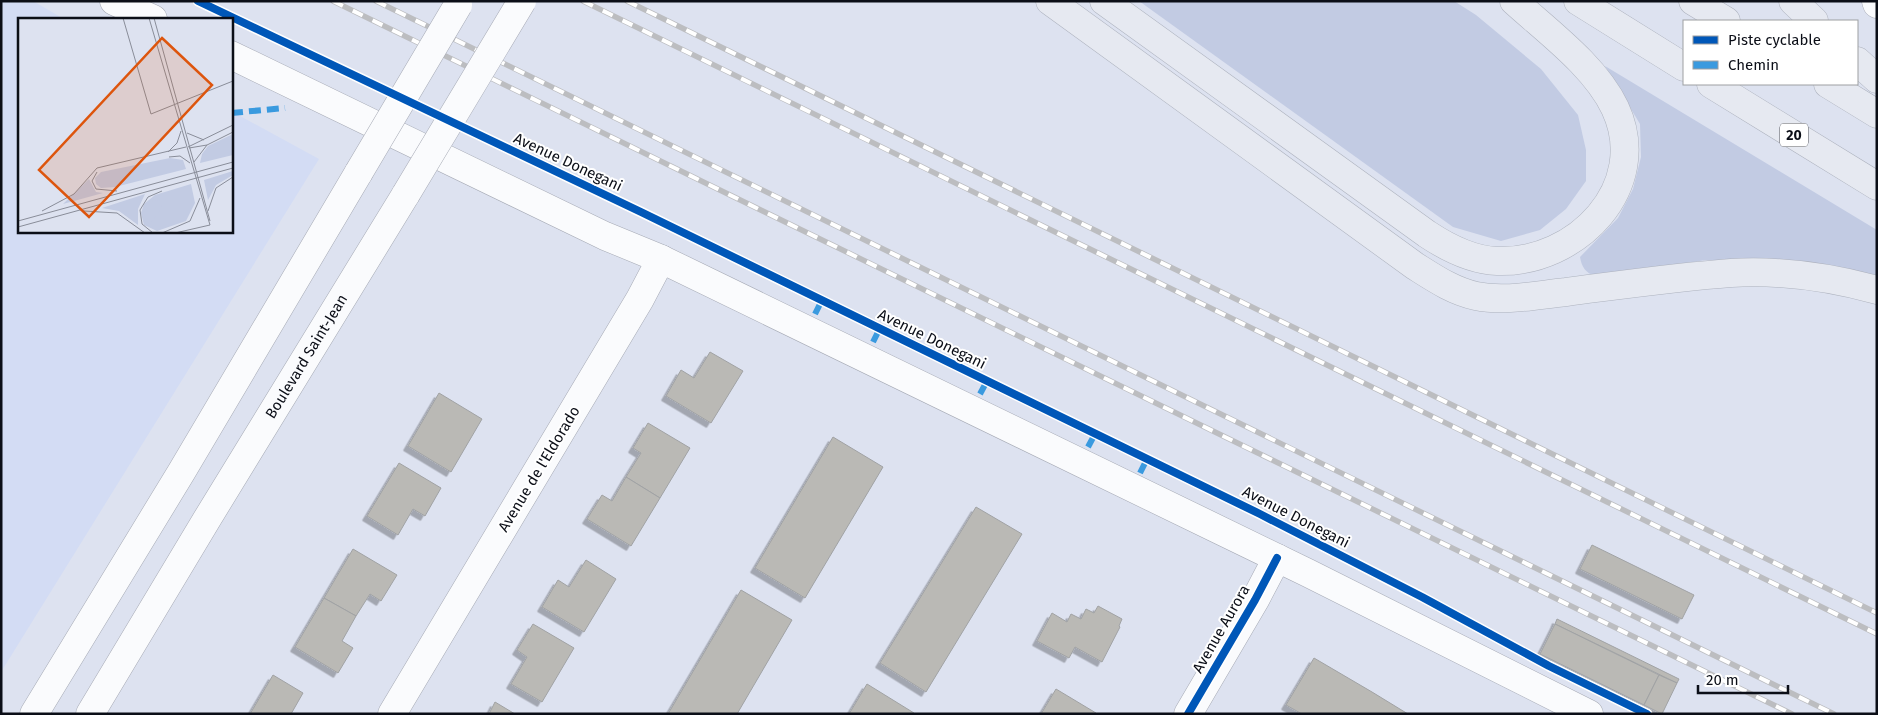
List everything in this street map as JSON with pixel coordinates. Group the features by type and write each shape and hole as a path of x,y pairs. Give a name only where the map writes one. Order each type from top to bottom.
{"highway":[{"path":"1050,1 1415,266 1458,290 1475,296 1514,298 1706,275 1761,273 1821,277 1877,290"},
{"path":"1104,1 1445,246 1477,258 1504,261 1533,258 1550,252 1583,233 1608,204 1618,185 1623,166 1624,146 1622,128 1615,108 1597,80 1579,60 1514,1"},
{"path":"1578,1 1683,66"},
{"path":"1694,1 1724,20"},
{"path":"1792,1 1813,20"},
{"path":"1858,61 1877,79"},
{"name":"20","path":"1713,85 1877,186"},
{"path":"1830,85 1877,114"}],"street":[{"path":"114,1 151,18"},
{"path":"34,714 182,471 460,1"},
{"name":"Boulevard Saint-Jean","path":"90,714 522,1"},
{"path":"232,55 606,236 661,259 1277,558 1589,714"},
{"name":"Avenue de l'Eldorado","path":"392,714 640,299 661,259"},
{"name":"Avenue Aurora","path":"1188,714 1255,600 1277,558"}],"shaded area":[{"path":"1,1 33,1 62,18 18,18 18,232 232,232 232,112 319,159 1,672"},
{"path":"1139,1 1454,1 1476,15 1541,69 1578,115 1586,150 1586,181 1566,209 1540,230 1501,241 1453,227"},
{"path":"1605,66 1877,230 1877,282 1764,262 1706,260 1595,277 1589,273 1584,269 1580,257 1618,218 1633,189 1641,157 1640,124"}],"building":[{"path":"710,352 743,371 711,423 666,396 681,370 694,378"},
{"path":"439,393 482,419 451,472 408,446"},
{"path":"648,423 690,448 660,498 626,477 641,453 633,448"},
{"path":"833,437 883,467 805,598 755,568"},
{"path":"399,463 441,488 425,516 413,509 398,535 367,516"},
{"path":"626,477 660,498 631,546 587,519 602,495 612,501"},
{"path":"976,507 1022,534 926,692 880,663"},
{"path":"1592,545 1694,595 1682,619 1580,569"},
{"path":"353,549 397,575 381,601 370,594 356,616 324,598"},
{"path":"586,560 616,579 584,632 542,607 558,580 569,587"},
{"path":"741,590 792,620 737,714 668,714"},
{"path":"324,598 356,616 342,641 353,648 338,673 295,647"},
{"path":"1098,606 1122,619 1120,627 1102,662 1075,647 1069,658 1037,641 1052,613 1067,622 1071,614 1081,619 1086,609 1094,613"},
{"path":"1557,619 1679,679 1677,683 1555,624"},
{"path":"533,624 574,648 542,702 511,684 527,657 517,650"},
{"path":"1555,624 1659,675 1644,705 1540,654"},
{"path":"1314,658 1408,714 1302,714 1286,705"},
{"path":"273,675 303,693 291,714 250,714"},
{"path":"1659,675 1677,683 1662,714 1644,705"},
{"path":"867,684 914,713 849,714"},
{"path":"1056,689 1096,713 1041,714"},
{"path":"495,702 515,714 489,714"}],"railway":[{"path":"333,1 1792,714"},
{"path":"376,1 1834,714"},
{"path":"583,1 1877,634"},
{"path":"627,1 1877,613"}],"marked path":[{"path":"232,113 285,108"},
{"path":"815,314 822,300"},
{"path":"873,342 880,328"},
{"path":"980,394 987,381"},
{"path":"1088,447 1095,434"},
{"path":"1140,473 1147,459"}],"cycle path":[{"name":"Avenue Donegani","path":"198,1 641,212 1260,514 1422,597 1549,666 1647,714"},
{"path":"1188,714 1255,600 1277,558"}]}
